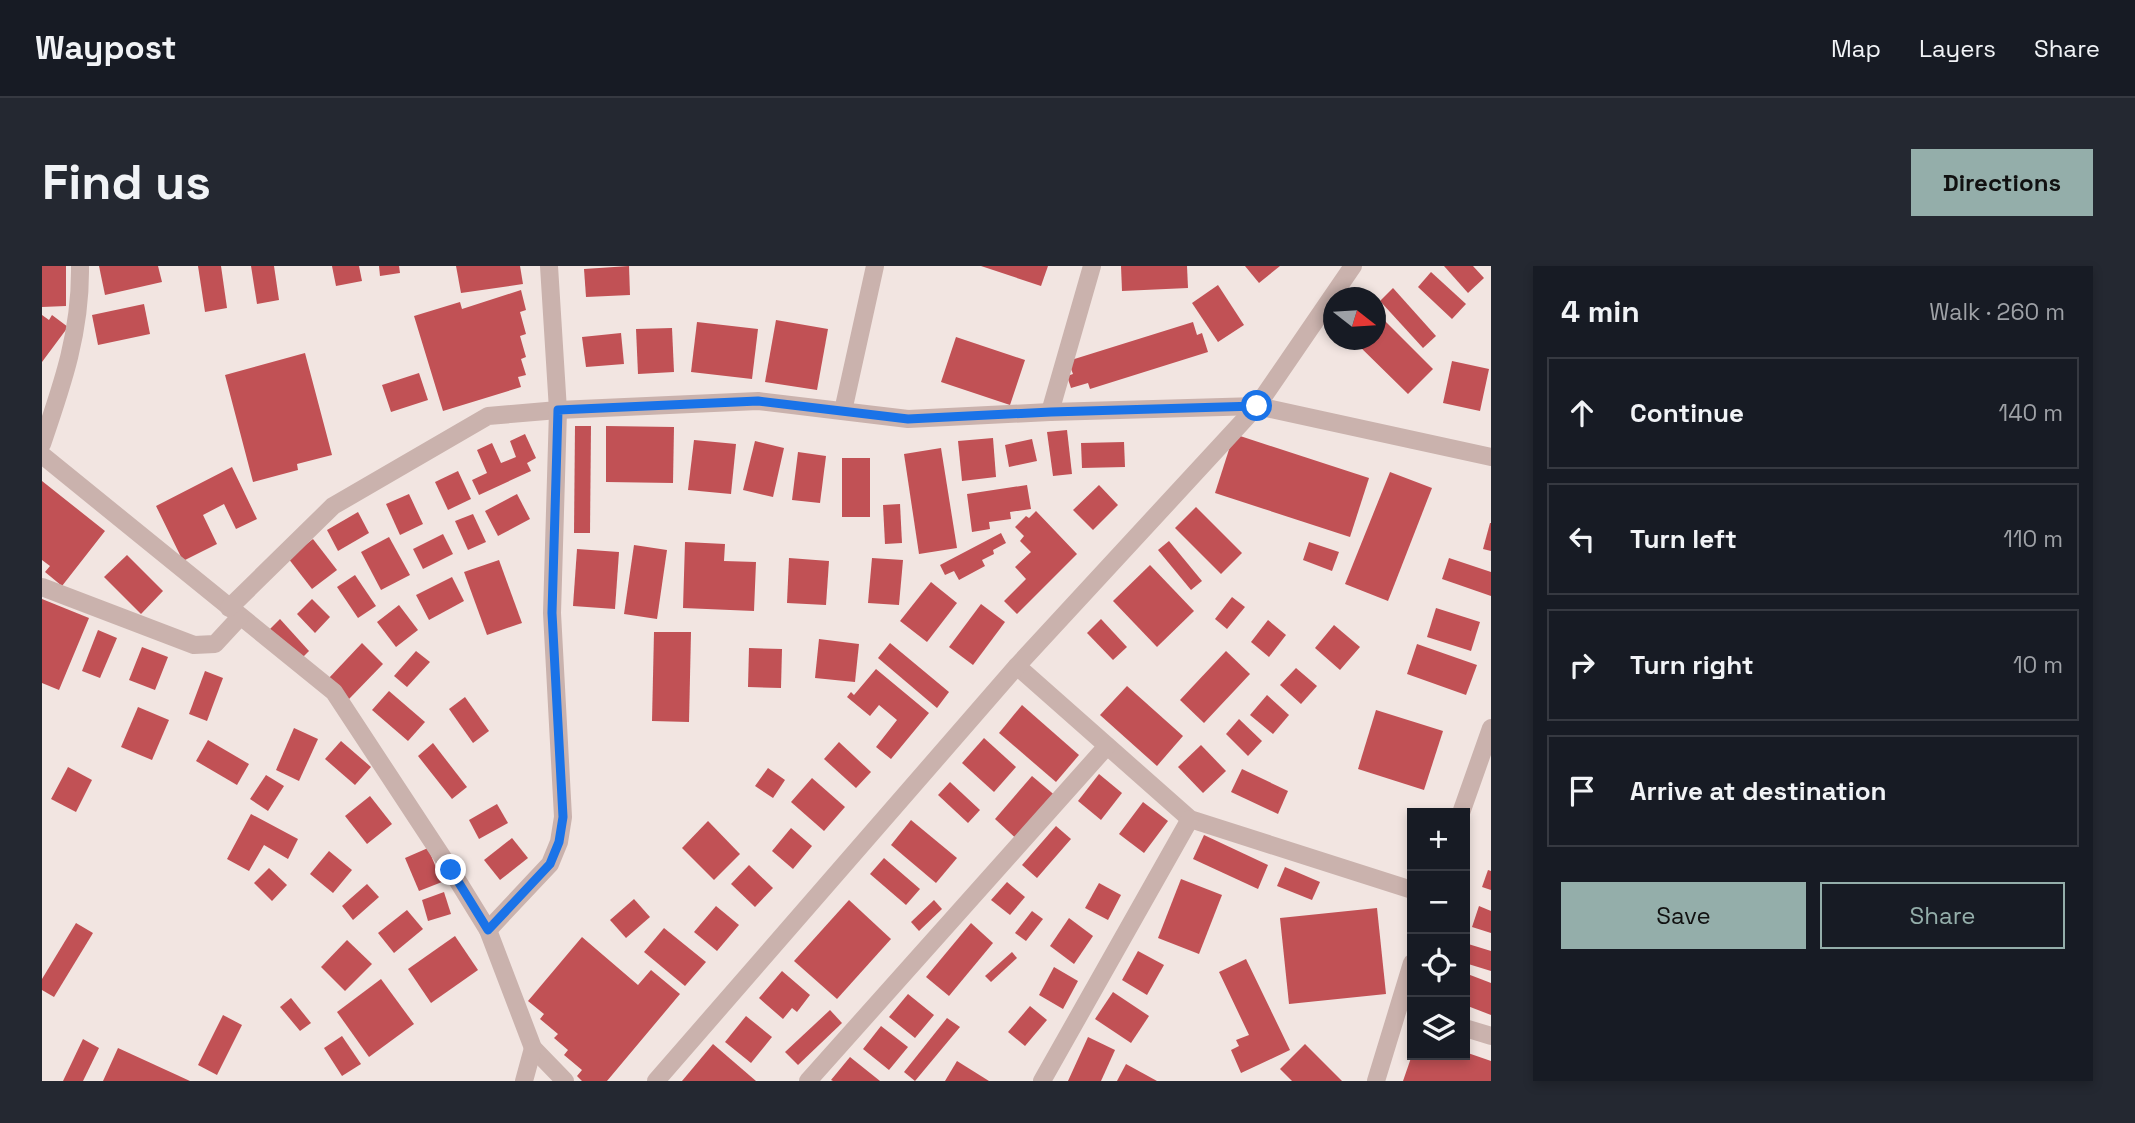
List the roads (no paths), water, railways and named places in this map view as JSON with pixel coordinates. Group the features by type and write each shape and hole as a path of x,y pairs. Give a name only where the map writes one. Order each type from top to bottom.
{"street":[{"path":"42,444 68,367 78,325 80,266"},
{"path":"488,930 550,864 562,830 552,613 558,410 549,266"},
{"path":"843,411 875,266"},
{"path":"1051,412 1092,266"},
{"path":"656,1081 1017,666 1257,406 1353,266"},
{"path":"42,587 194,645 215,644 234,613 333,506 488,416 558,410 758,401 908,419 1257,406 1491,457"},
{"path":"42,455 334,692 488,930 533,1048 565,1081"},
{"path":"1017,666 1190,819 1407,888"},
{"path":"1463,808 1491,728"},
{"path":"808,1081 1107,746"},
{"path":"1042,1081 1190,819"},
{"path":"1376,1081 1406,1009"},
{"path":"1470,1030 1491,1036"},
{"path":"524,1081 533,1048"}]}
